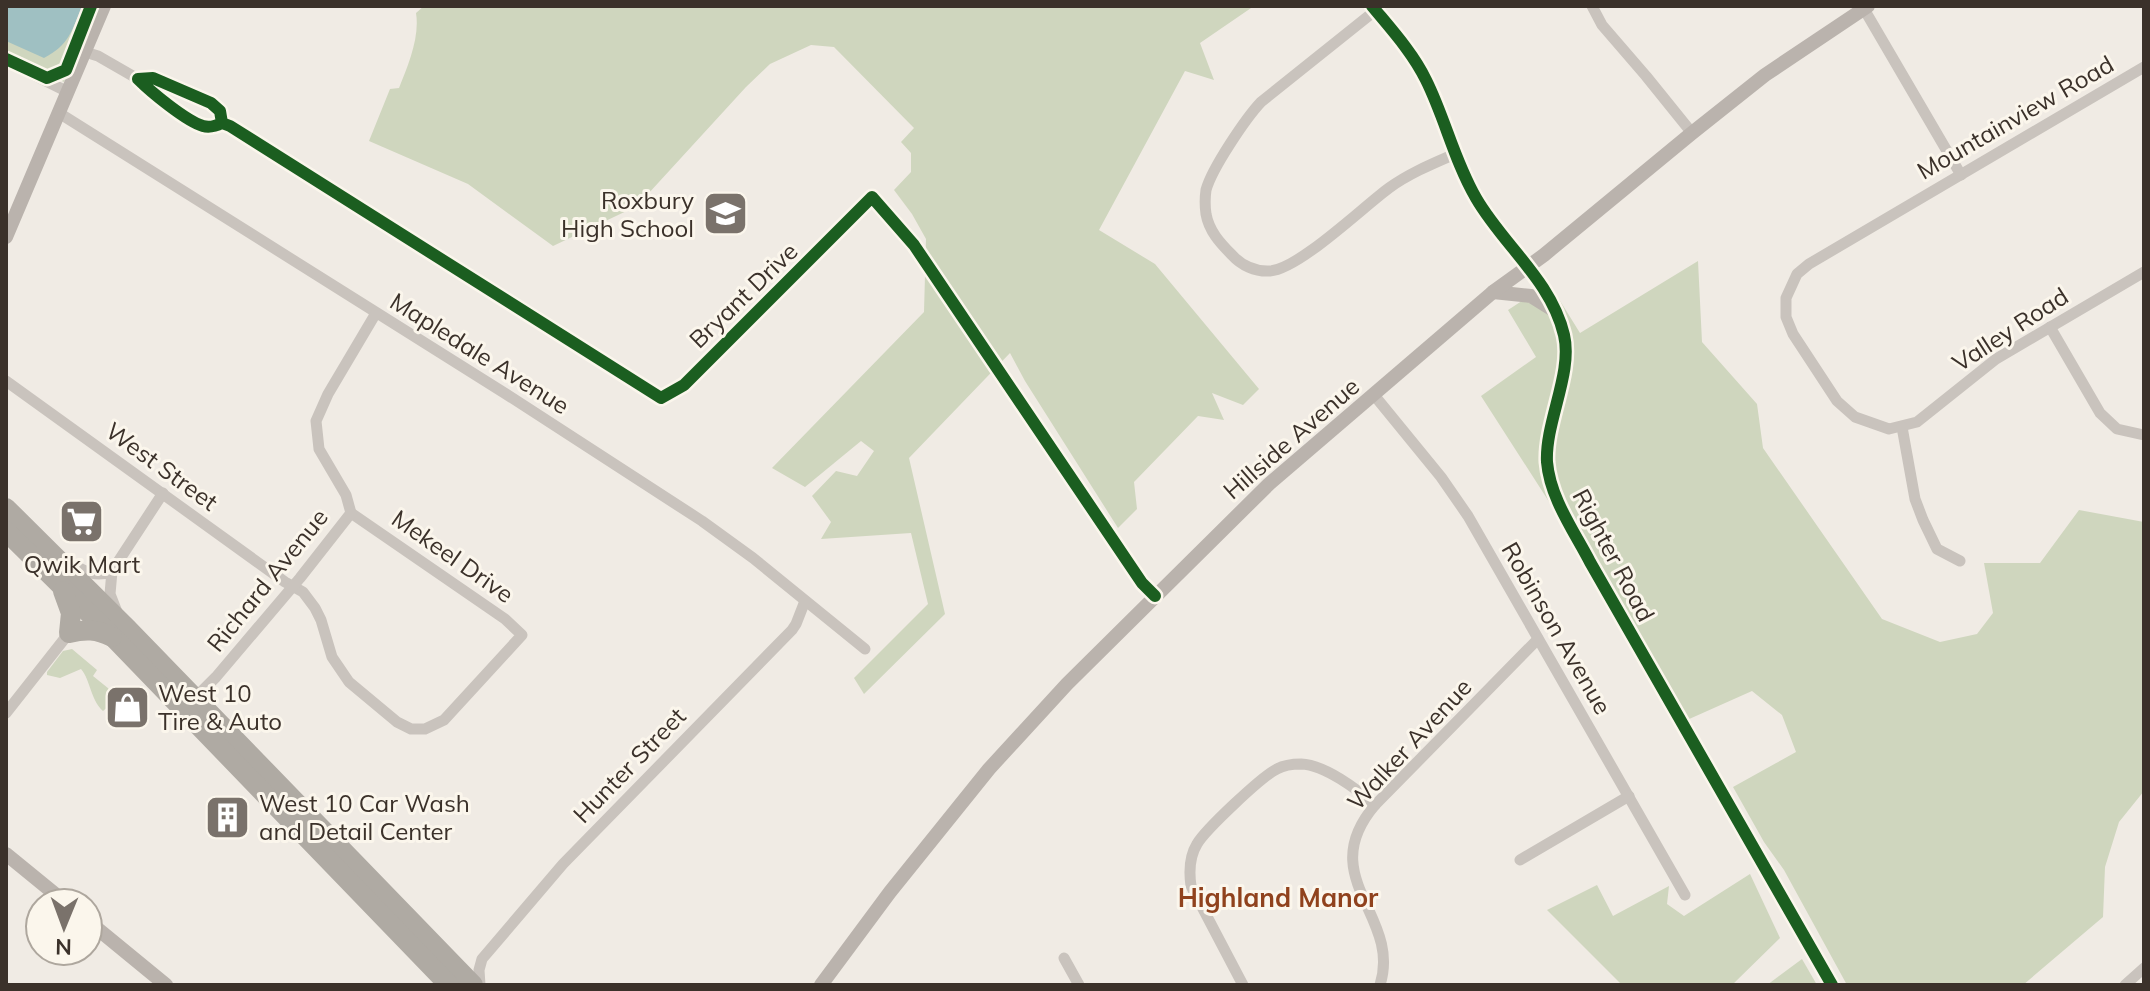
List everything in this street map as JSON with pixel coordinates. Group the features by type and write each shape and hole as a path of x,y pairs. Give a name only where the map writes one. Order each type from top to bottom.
{"highway":[{"path":"6,508 54,554 121,634 435,958 473,985"},
{"path":"6,531 54,577 195,698 435,958 449,985"},
{"path":"54,577 70,607 69,633 94,630 121,634"}],"street":[{"path":"6,237 104,6"},
{"path":"1592,6 1602,25 1692,133"},
{"path":"1866,7 1961,175"},
{"name":"Hillside Avenue","path":"821,985 890,892 989,769 1067,684 1269,484 1493,292 1544,255 1692,133 1765,75 1866,7"},
{"path":"1374,8 1250,114 1214,172 1206,191 1209,226 1235,258 1250,269 1269,271 1286,267 1390,188 1419,169 1455,154"},
{"name":"Righter Road","path":"1374,8 1426,79 1455,154 1478,201 1547,294 1564,336 1565,355 1547,460 1558,501 1832,985"},
{"name":"Bryant Drive","path":"85,52 138,79 154,95 200,125 212,127 222,123 230,126 661,398 684,385 872,197 914,245 1142,583 1155,596"},
{"path":"6,61 68,92"},
{"name":"Mountainview Road","path":"1902,427 1889,429 1855,417 1837,401 1793,334 1786,317 1786,298 1797,274 1809,264 2144,67"},
{"name":"Bryant Drive","path":"138,79 153,78 211,103 220,111 222,123"},
{"name":"Mapledale Avenue","path":"59,113 702,521 865,649"},
{"name":"Valley Road","path":"1902,427 1917,422 1996,359 2144,272"},
{"path":"1493,292 1531,296 1555,312"},
{"name":"Richard Avenue","path":"195,698 216,677 351,513 346,495 319,449 316,421 328,394 376,313"},
{"path":"2050,327 2100,413 2117,429 2144,435"},
{"name":"West Street","path":"6,381 292,586"},
{"name":"Robinson Avenue","path":"1374,395 1441,477 1468,516 1685,895"},
{"path":"1902,427 1915,499 1923,520 1937,549 1960,561"},
{"path":"121,634 110,587 112,571 163,493"},
{"name":"Mekeel Drive","path":"292,586 303,592 315,608 332,657 349,682 397,722 411,729 425,729 444,720 522,635 505,619 351,513"},
{"path":"54,554 93,574 112,571"},
{"name":"Hunter Street","path":"482,959 563,864 792,630 805,601"},
{"path":"6,713 69,633"},
{"name":"Walker Avenue","path":"1380,985 1384,950 1380,933 1356,885 1352,865 1357,836 1375,805 1538,639"},
{"path":"1243,985 1191,886 1191,859 1200,839 1263,778 1283,766 1306,764 1326,771 1361,792 1375,805"},
{"path":"1520,860 1629,796"},
{"path":"6,854 46,887"},
{"path":"104,934 166,985"},
{"path":"438,985 435,958 482,959 480,985"},
{"path":"1064,958 1079,985"},
{"path":"2125,985 2144,968"}],"green space":[{"path":"6,6 95,6 64,82 6,55"},
{"path":"424,6 1254,6 1200,43 1214,80 1185,71 1099,230 1155,264 1259,389 1243,405 1212,393 1224,420 1198,416 1134,482 1137,509 1118,528 1010,353 909,458 945,614 864,694 854,678 928,604 911,533 821,539 831,522 812,496 836,471 857,476 874,451 861,441 805,487 772,468 924,312 926,239 894,190 911,172 911,153 901,142 914,128 834,47 811,45 770,64 637,206 553,246 468,184 369,141 390,89 399,88 415,41 416,13"},
{"path":"1698,261 1702,342 1757,404 1763,448 1882,619 1940,642 1977,634 1993,613 1984,563 2040,563 2079,510 2144,522 2144,791 2119,822 2105,867 2103,917 2023,985 1847,985 1784,870 1733,787 1796,752 1782,715 1752,691 1687,720 1481,396 1536,357 1508,310 1549,283 1580,333"},
{"path":"72,649 97,670 93,676 119,697 103,711 95,701 81,669 60,678 47,675 63,651"},
{"path":"1750,874 1780,938 1732,985 1622,985 1547,910 1597,885 1613,916 1669,886 1667,904 1684,916"},
{"path":"1802,959 1817,985 1767,985"}],"water":[{"path":"6,6 82,6 64,42 44,58 6,41"}],"cycle path":[{"path":"6,59 47,78 66,70 91,6"},
{"path":"1372,6 1421,70 1476,198 1538,280 1558,315 1564,335 1565,365 1550,431 1547,462 1558,501 1832,985"},
{"path":"222,123 220,111 211,103 153,78 138,79 196,123 206,127 222,123 230,126 661,398 684,385 872,197 914,245 1142,583 1155,596"}],"place":[{"name":"Roxbury High School","path":"725,214"},
{"name":"Qwik Mart","path":"82,522"},
{"name":"West 10 Tire & Auto","path":"127,707"},
{"name":"West 10 Car Wash and Detail Center","path":"228,817"}],"district":[{"name":"Highland Manor","path":"1278,897"}]}
